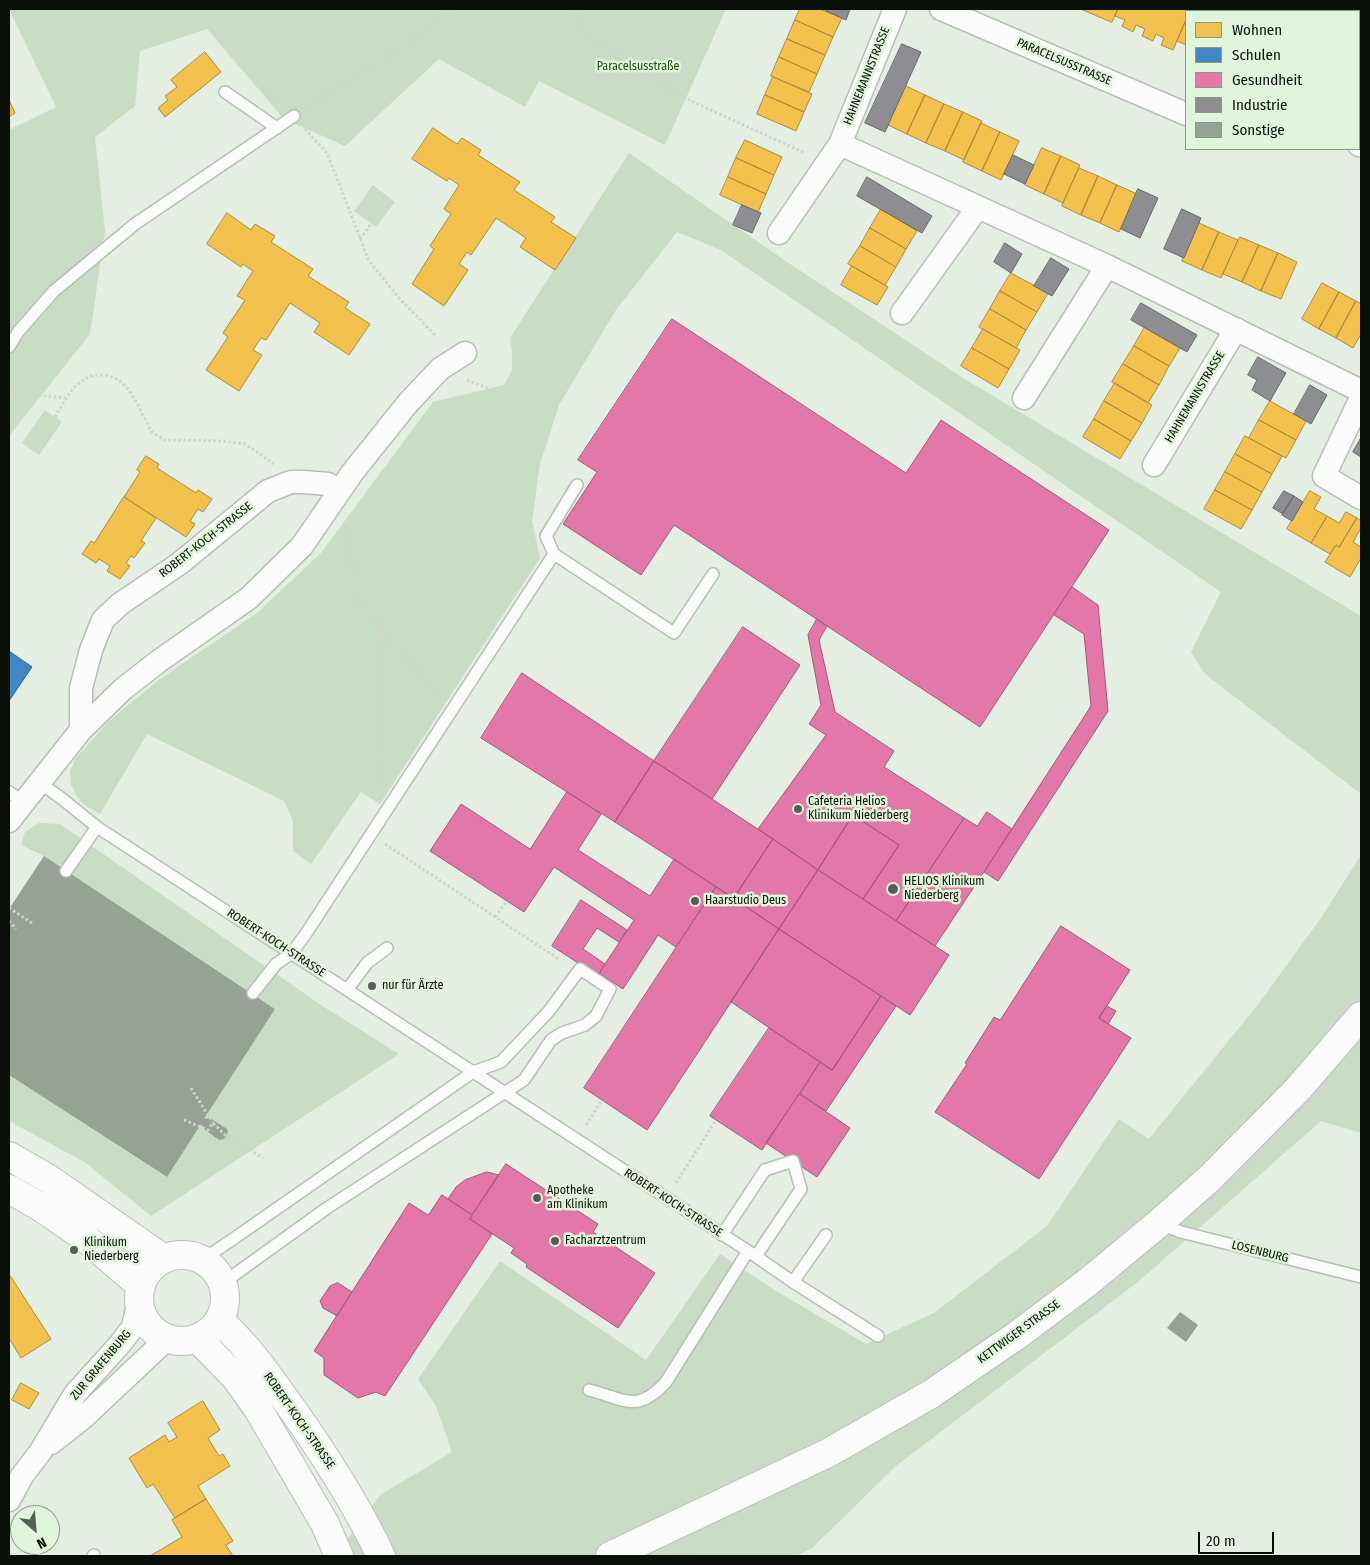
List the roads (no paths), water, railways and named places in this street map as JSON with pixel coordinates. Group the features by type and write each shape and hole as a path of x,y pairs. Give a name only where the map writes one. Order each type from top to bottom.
{"street":[{"name":"HAHNEMANNSTRASSE","path":"779,233 840,144 895,9"},
{"name":"PARACELSUSSTRASSE","path":"941,9 1185,114"},
{"path":"840,144 1106,266 1361,391"},
{"path":"902,313 978,207"},
{"path":"1024,398 1106,266"},
{"name":"HAHNEMANNSTRASSE","path":"1154,465 1236,329"},
{"path":"9,820 16,797 39,782 81,730 123,689 159,661 249,598 302,546 339,492 408,403 440,369 465,353"},
{"path":"1361,398 1324,476 1361,498"},
{"name":"ROBERT-KOCH-STRASSE","path":"81,730 81,688 91,650 103,620 120,604 179,564 268,490 291,482 328,484 339,492"},
{"name":"KETTWIGER STRASSE","path":"610,1556 828,1453 931,1394 1016,1336 1088,1282 1160,1223 1210,1178 1298,1089 1361,1016"},
{"path":"9,1156 49,1179 164,1259"},
{"path":"9,1189 84,1237 140,1293"},
{"path":"181,1255 199,1258 214,1268 223,1283 225,1302 219,1320 210,1330 197,1338 182,1341 168,1338 154,1330 144,1317 140,1293 149,1270 164,1259 181,1255"},
{"name":"ZUR GRAFENBURG","path":"9,1500 22,1476 41,1451 75,1394 133,1327 140,1293"},
{"name":"ROBERT-KOCH-STRASSE","path":"219,1320 246,1348 315,1440 376,1545 393,1556"},
{"name":"ZUR GRAFENBURG","path":"41,1451 84,1417 168,1338"},
{"path":"197,1338 236,1378 258,1409 325,1524 338,1555"}],"lane":[{"path":"225,92 277,128"},
{"path":"9,347 18,332 54,291 128,230 294,116"},
{"path":"577,485 546,536 554,554 674,632 713,574"},
{"path":"253,993 276,964 292,953 554,554"},
{"name":"ROBERT-KOCH-STRASSE","path":"39,782 97,827 878,1336"},
{"path":"66,871 97,827"},
{"path":"347,990 367,963 387,948"},
{"path":"199,1258 214,1252 473,1072 501,1062 548,1011 580,969 610,989 596,1016 585,1025 562,1033 551,1040 524,1080 327,1208 223,1283"},
{"path":"588,1390 631,1402 644,1400 656,1393 666,1382 752,1254 801,1189 793,1161 765,1170 722,1235"},
{"name":"LOSENBURG","path":"1160,1223 1181,1232 1361,1277"},
{"path":"793,1282 826,1235"}],"place":[{"name":"Cafeteria Helios Klinikum Niederberg","path":"798,809"},
{"name":"HELIOS Klinikum Niederberg","path":"893,889"},
{"name":"Haarstudio Deus","path":"695,901"},
{"name":"nur für Ärzte","path":"372,986"},
{"name":"Apotheke am Klinikum","path":"537,1198"},
{"name":"Facharztzentrum","path":"555,1241"},
{"name":"Klinikum Niederberg","path":"74,1250"}],"park label":[{"name":"Paracelsusstraße","path":"638,67"}]}
